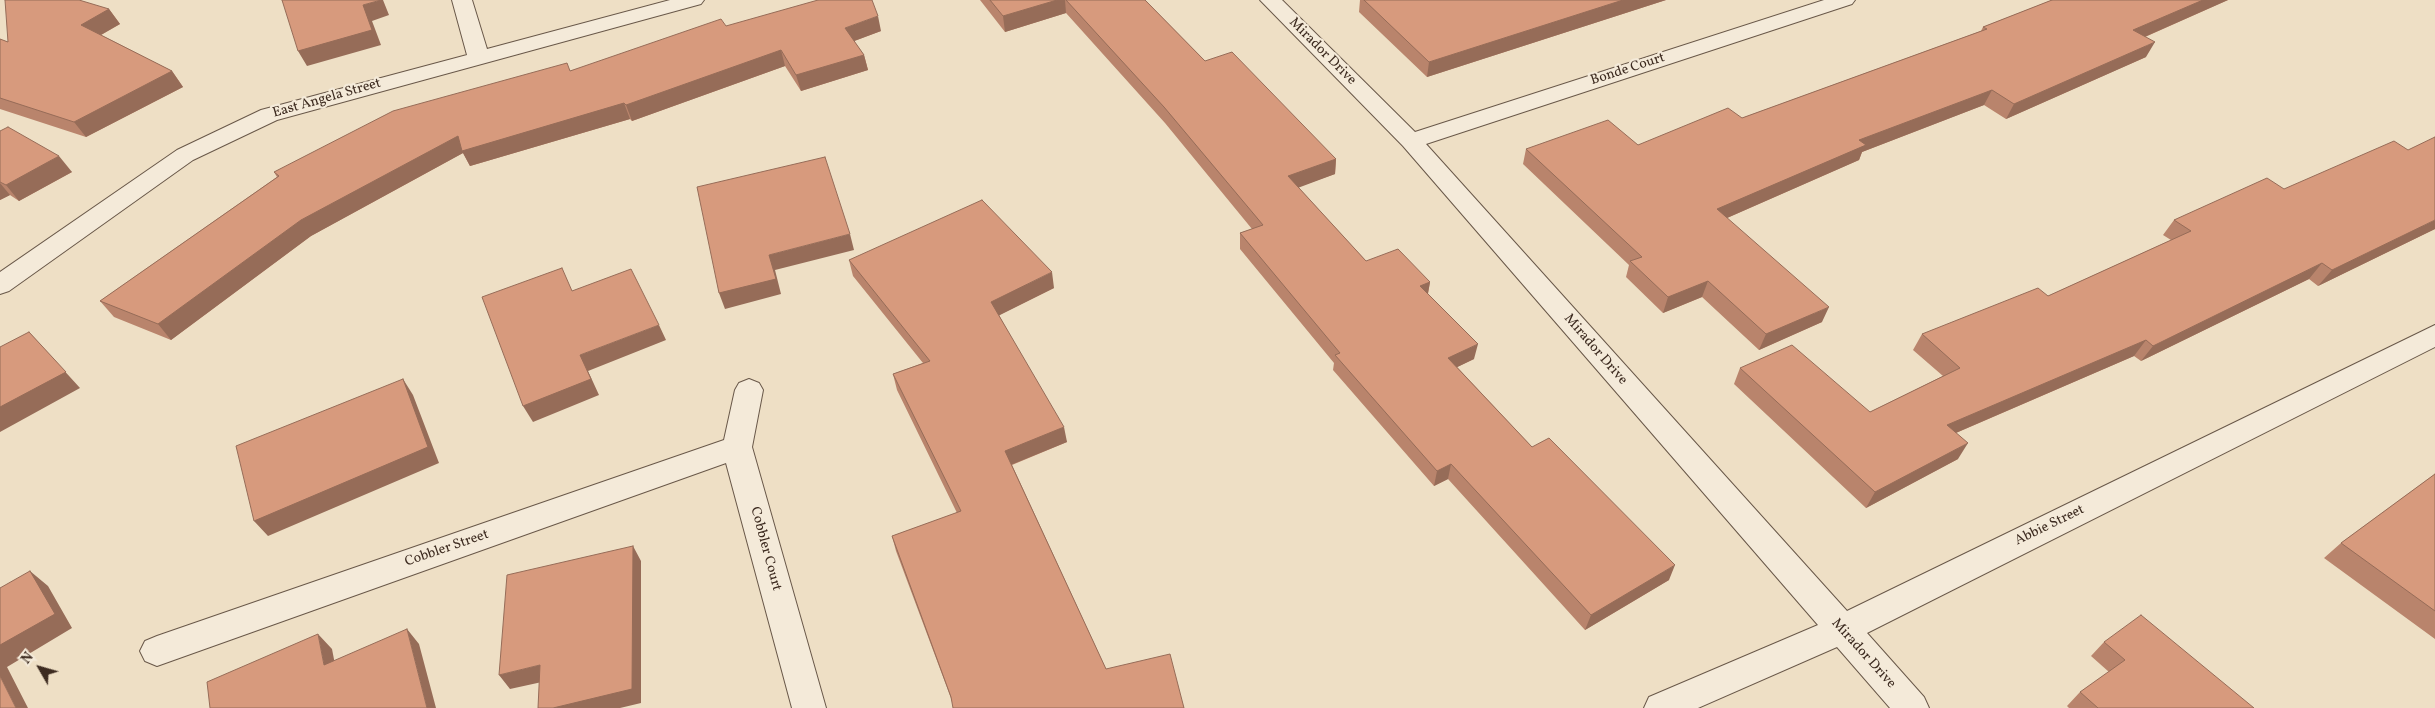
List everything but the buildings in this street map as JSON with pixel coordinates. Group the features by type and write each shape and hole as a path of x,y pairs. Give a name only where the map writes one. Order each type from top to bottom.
{"street":[{"path":"462,0 478,57"},
{"name":"East Angela Street","path":"0,285 185,155 269,115 694,0"},
{"name":"Mirador Drive","path":"1270,0 1411,141 1841,630 1912,708"},
{"name":"Bonde Court","path":"1411,141 1844,0"},
{"name":"Abbie Street","path":"1661,708 1841,630 2435,335"},
{"name":"Cobbler Court","path":"749,390 737,447 809,708"},
{"name":"Cobbler Street","path":"157,651 737,447"}]}
